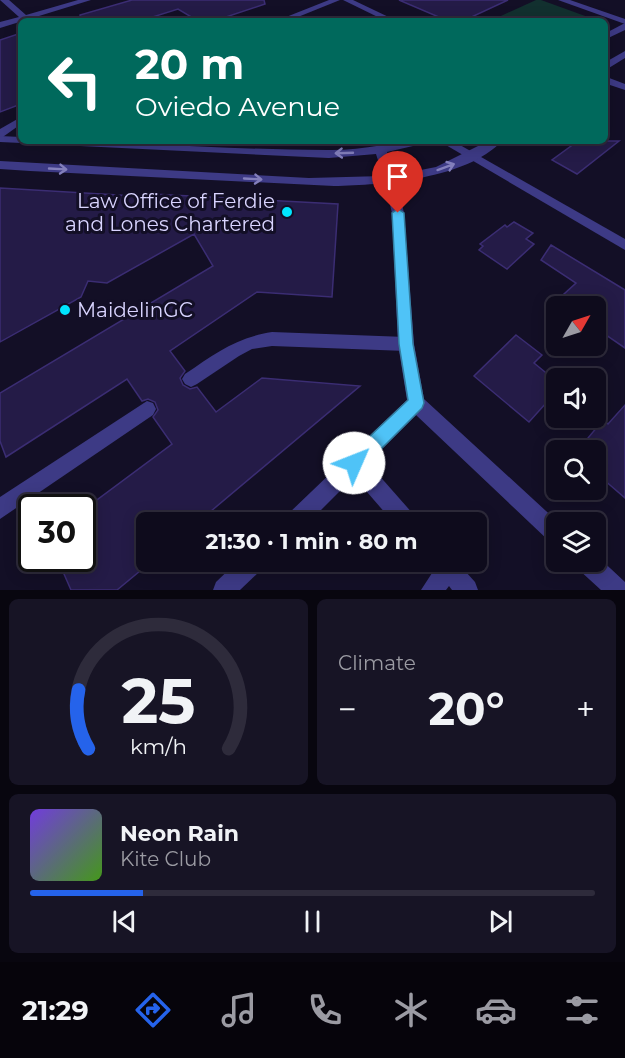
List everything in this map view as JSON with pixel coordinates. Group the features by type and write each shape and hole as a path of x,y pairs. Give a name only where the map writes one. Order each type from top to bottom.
{"street":[{"path":"4,0 25,18 87,0"},
{"path":"288,18 336,0"},
{"path":"347,0 386,18"},
{"path":"562,0 625,24"},
{"path":"0,25 18,20"},
{"path":"608,35 625,24"},
{"path":"608,65 625,54"},
{"path":"608,80 625,87"},
{"path":"0,138 18,123"},
{"path":"0,138 18,140"},
{"path":"128,144 294,153 381,150 409,144"},
{"path":"450,144 625,244"},
{"path":"0,165 299,181 390,179 429,173 472,156 491,144"},
{"path":"381,150 398,213 406,344 416,403 546,525"},
{"path":"191,379 249,343 272,339 406,344"},
{"path":"304,512 416,403"},
{"path":"0,509 147,409"},
{"path":"354,463 397,512"},
{"path":"224,590 243,572"},
{"path":"432,590 441,572"},
{"path":"451,572 467,590"},
{"path":"598,572 617,590"}],"green space":[{"path":"536,0 541,0 591,18 497,18"}],"building":[{"path":"132,0 264,0 265,4 223,18 193,18 178,9 150,18 80,18 80,15"},
{"path":"399,0 508,0 469,18 441,18"},
{"path":"18,34 18,105 0,112 0,40"},
{"path":"608,141 619,141 577,174 552,160 574,144 608,144"},
{"path":"0,188 152,197 153,194 338,204 332,297 257,292 170,351 185,371 180,378 183,385 190,389 197,387 216,412 262,378 360,386 210,512 136,512 136,572 139,572 117,590 71,590 63,572 96,572 96,501 172,444 153,417 158,410 155,402 148,399 142,401 127,379 6,457 0,441 0,393 213,266 194,234 107,283 88,281 81,297 0,342"},
{"path":"514,222 533,233 526,239 534,244 507,269 479,250 483,246 480,244 505,225 507,227"},
{"path":"551,245 625,290 625,348 606,335 606,296 565,296 563,295 576,283 541,260"},
{"path":"516,335 542,355 534,363 546,373 546,403 529,422 474,376"},
{"path":"625,405 625,498 606,482 606,440 586,440 596,428 606,428 606,422 608,424"}],"place":[{"name":"Law Office of Ferdie and Lones Chartered","path":"287,212"},
{"name":"MaidelinGC","path":"65,310"}],"route":[{"path":"354,463 416,403 406,344 398,213"}]}
